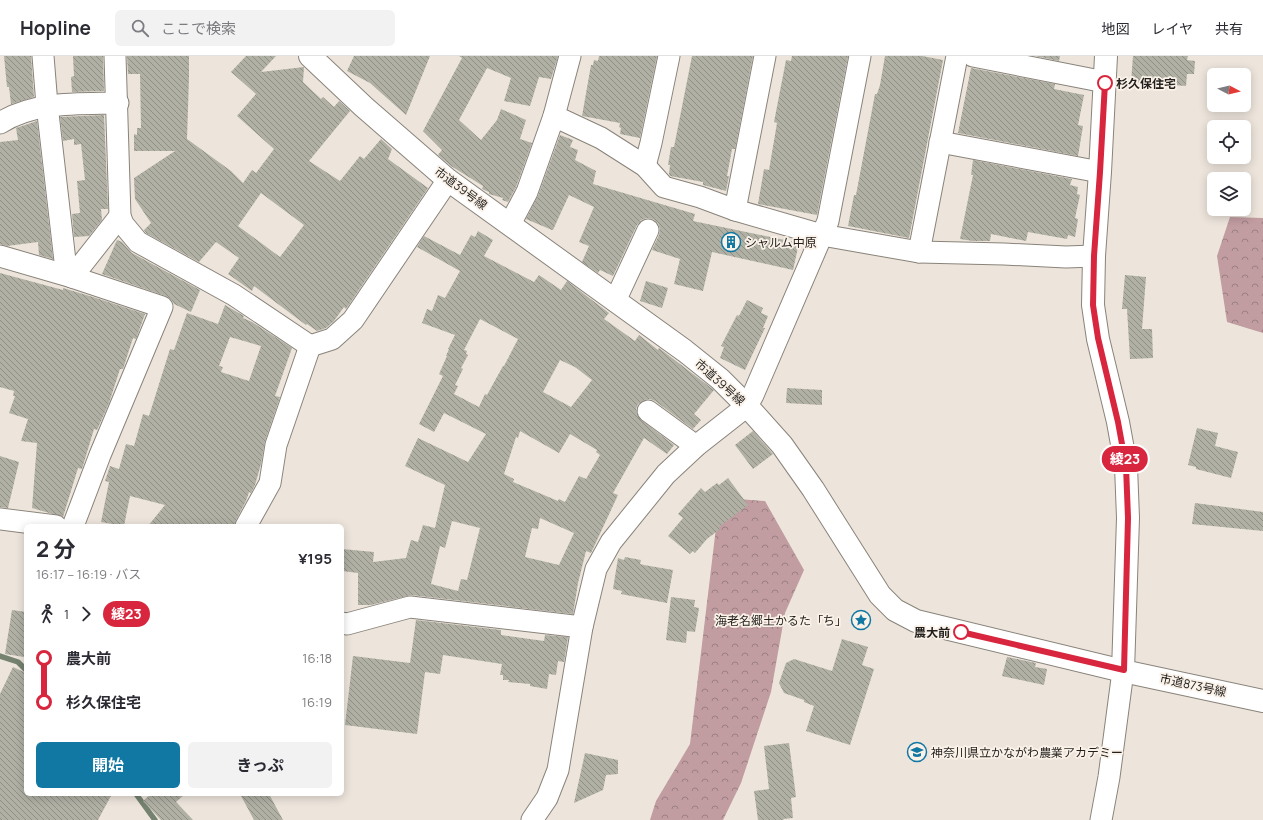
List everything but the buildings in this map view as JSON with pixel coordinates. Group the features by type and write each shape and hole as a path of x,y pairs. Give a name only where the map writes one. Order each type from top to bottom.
{"street":[{"path":"43,56 47,106 66,261 72,277"},
{"path":"115,56 118,103 120,216 123,224 138,242 234,295 310,346"},
{"name":"市道39号線","path":"310,56 364,107 448,180 685,351 720,379 782,445 813,489 876,589 886,602 895,610 916,621 1124,670"},
{"path":"510,224 527,192 554,116 570,56"},
{"path":"645,166 652,143 668,56"},
{"path":"735,210 765,56"},
{"path":"532,820 547,798 558,770 582,627 596,569 611,542 666,474 696,446 747,406 753,395 828,221 860,56"},
{"path":"919,252 957,56"},
{"path":"973,56 1037,62 1105,82"},
{"path":"1101,820 1109,777 1124,670 1128,518 1126,466 1118,422 1098,338 1093,305 1094,256 1106,56"},
{"path":"0,123 20,113 47,106 118,103"},
{"path":"554,116 601,138 645,166 664,187 700,197 735,210 822,235 919,252 1066,257 1094,256"},
{"path":"940,142 1100,172"},
{"path":"310,346 332,339 353,320 448,180"},
{"path":"72,277 120,216"},
{"path":"615,301 648,230"},
{"path":"0,256 72,277 162,307 74,524"},
{"path":"247,524 270,483 276,445 310,346"},
{"path":"648,411 696,446"},
{"path":"0,519 40,524"},
{"path":"344,623 348,624 410,607 582,627"},
{"name":"市道873号線","path":"1124,670 1263,701"}],"green space":[{"path":"1230,217 1263,218 1263,333 1227,322 1217,256"},
{"path":"725,498 765,501 804,570 785,613 771,692 741,783 723,820 650,820 656,801 690,744 718,511"}],"waterway":[{"path":"0,656 18,662 24,668"},
{"path":"137,796 155,820"}],"bus line":[{"name":"綾23","path":"961,632 1124,670 1128,518 1126,466 1118,422 1098,338 1093,305 1094,256 1105,83"}],"place":[{"name":"杉久保住宅","path":"1105,83"},
{"name":"シャルム中原","path":"731,242"},
{"name":"海老名郷土かるた「ち」","path":"861,620"},
{"name":"農大前","path":"961,632"},
{"name":"神奈川県立かながわ農業アカデミー","path":"917,752"}]}
